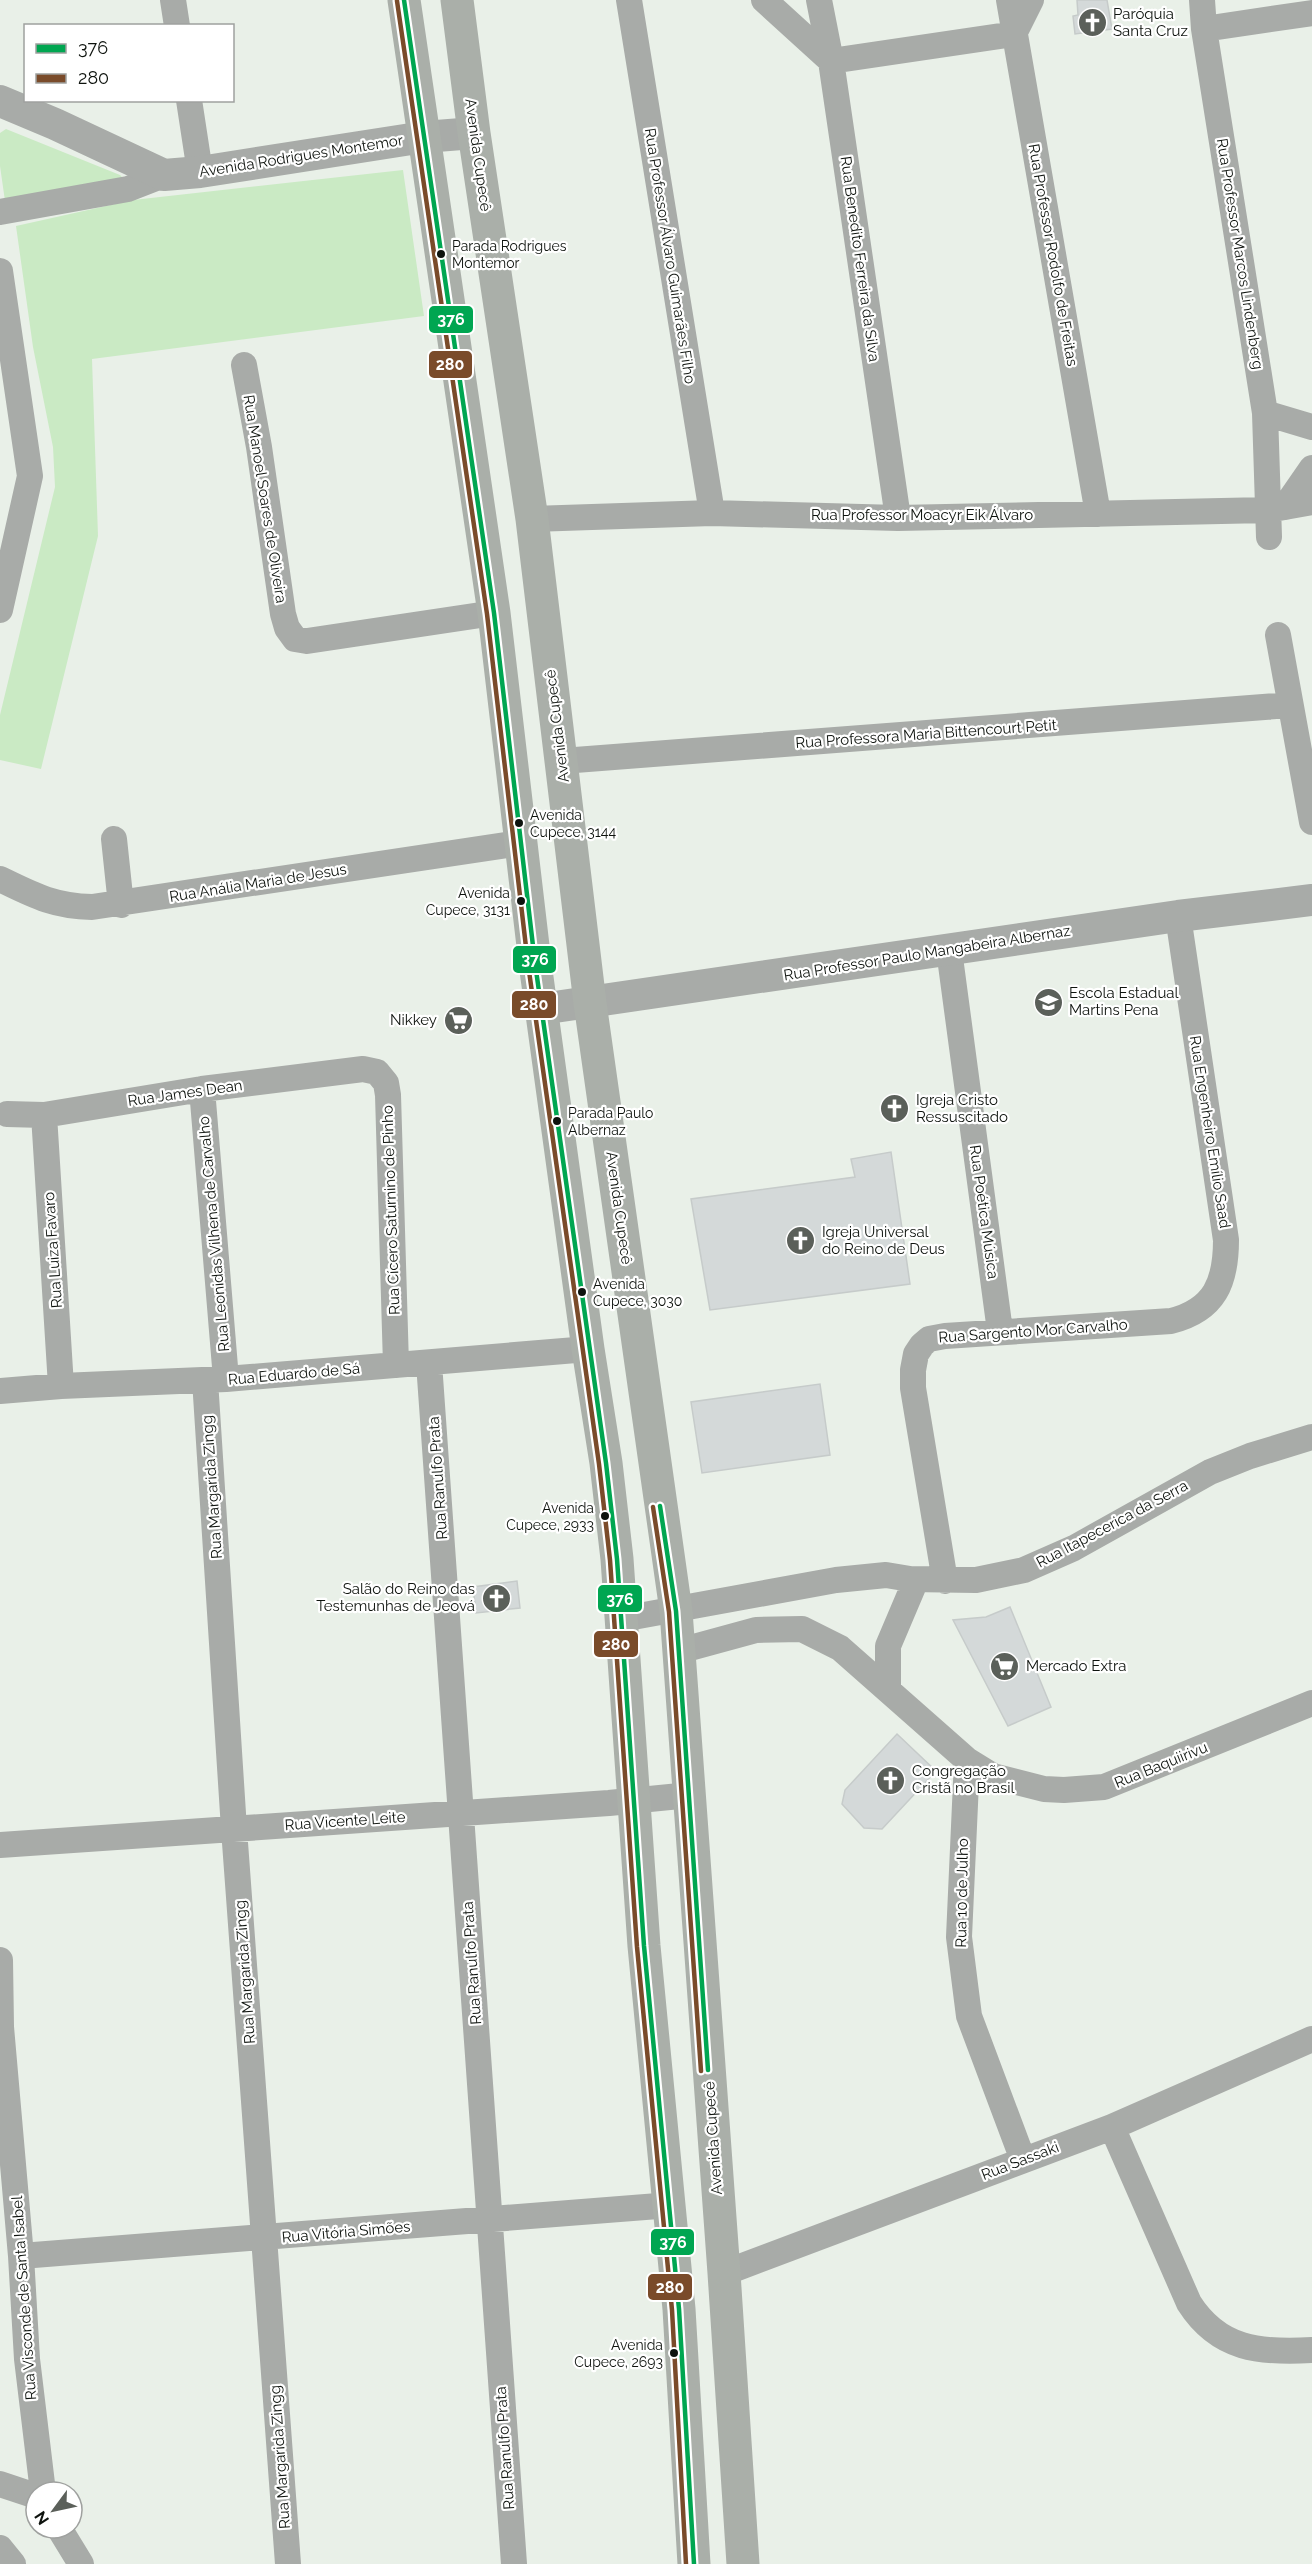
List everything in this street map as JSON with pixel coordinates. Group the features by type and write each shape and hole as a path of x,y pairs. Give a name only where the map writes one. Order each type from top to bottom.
{"main road":[{"path":"404,0 494,613 541,1009 606,1463 622,1619 644,1946 671,2205 692,2502 694,2564"},
{"name":"Avenida Cupecê","path":"457,0 474,133 532,519 590,1003 676,1611 743,2564"}],"street":[{"path":"173,0 177,24"},
{"name":"Rua Professor Álvaro Guimarães Filho","path":"629,0 712,513"},
{"path":"764,0 831,61 1014,34 1031,0"},
{"name":"Rua Benedito Ferreira da Silva","path":"819,0 831,61 898,518"},
{"name":"Rua Professor Rodolfo de Freitas","path":"1009,0 1098,514"},
{"name":"Rua Professor Marcos Lindenberg","path":"1202,0 1204,29 1265,412 1276,508 1269,537"},
{"path":"1204,29 1312,13"},
{"path":"0,101 56,124 164,175"},
{"path":"189,102 200,172"},
{"name":"Avenida Rodrigues Montemor","path":"0,212 128,189 164,175 200,172 424,137 474,133"},
{"path":"0,271 30,476 0,610"},
{"name":"Rua Manoel Soares de Oliveira","path":"244,364 283,614 289,632 295,639 307,641 494,613"},
{"path":"1265,412 1312,427"},
{"path":"1276,508 1312,468"},
{"name":"Rua Professor Moacyr Eik Álvaro","path":"532,519 712,513 898,518 1098,514 1276,508 1312,502"},
{"path":"1278,635 1312,822"},
{"name":"Rua Professora Maria Bittencourt Petit","path":"562,761 1290,705"},
{"path":"114,839 121,905"},
{"name":"Rua Anália Maria de Jesus","path":"0,879 43,900 92,907 121,905 520,843"},
{"name":"Rua Professor Paulo Mangabeira Albernaz","path":"541,1009 1178,916 1312,900"},
{"name":"Rua Engenheiro Emílio Saad","path":"1171,1321 1196,1312 1206,1305 1219,1285 1226,1259 1226,1240 1178,916"},
{"name":"Rua Poética Música","path":"949,951 1000,1331"},
{"name":"Rua James Dean","path":"7,1114 44,1115 202,1089 363,1069"},
{"name":"Rua Cícero Saturnino de Pinho","path":"363,1069 374,1070 380,1074 386,1083 388,1095 396,1365"},
{"name":"Rua Leonidas Vilhena de Carvalho","path":"202,1089 216,1380"},
{"name":"Rua Luiza Favaro","path":"44,1115 61,1386"},
{"name":"Rua Sargento Mor Carvalho","path":"945,1581 913,1388 916,1354 922,1345 929,1339 1000,1331 1171,1321"},
{"name":"Rua Eduardo de Sá","path":"0,1391 61,1386 216,1380 588,1349"},
{"name":"Rua Ranulfo Prata","path":"429,1363 463,1812 514,2564"},
{"name":"Rua Margarida Zingg","path":"216,1380 234,1829 288,2564"},
{"name":"Rua Itapecerica da Serra","path":"622,1619 676,1611 804,1585 886,1575 916,1580 976,1580 1024,1570 1074,1548 1209,1472 1250,1456 1312,1437"},
{"path":"888,1689 888,1646 916,1580"},
{"path":"802,1629 794,1615 792,1603 804,1585"},
{"name":"Rua Baquiirivu","path":"679,1651 756,1630 802,1629 840,1648 967,1760 993,1776 1022,1785 1064,1790 1104,1787 1312,1703"},
{"path":"840,1648 888,1646"},
{"name":"Rua 10 de Julho","path":"967,1760 959,1937 969,2016 1023,2160"},
{"name":"Rua Vicente Leite","path":"0,1845 609,1803 690,1795"},
{"name":"Rua Visconde de Santa Isabel","path":"0,1960 1,2027 21,2256 27,2359 42,2480"},
{"name":"Rua Sassaki","path":"724,2273 1112,2127 1312,2039"},
{"path":"1112,2127 1189,2303 1203,2322 1221,2337 1255,2349 1312,2350"},
{"name":"Rua Vitória Simões","path":"21,2256 264,2239 671,2205"},
{"path":"0,2484 24,2492"},
{"path":"66,2540 81,2564"},
{"path":"0,2548 13,2564"}],"green space":[{"path":"6,129 123,178 5,201 0,166 0,133"},
{"path":"403,170 424,316 92,359 98,536 41,769 0,760 0,715 55,487 53,447 33,347 16,226 133,200"}],"building":[{"name":"Paróquia Santa Cruz","path":"1077,0 1107,0 1112,29 1075,34 1073,16 1078,15"},
{"name":"Igreja Universal do Reino de Deus","path":"891,1152 910,1284 710,1310 691,1199 855,1177 851,1159"},
{"path":"820,1384 830,1455 702,1473 691,1402"},
{"name":"Salão do Reino das Testemunhas de Jeová","path":"517,1581 520,1608 476,1613 473,1587"},
{"name":"Mercado Extra","path":"1010,1607 1051,1707 1008,1726 953,1620 986,1617"},
{"name":"Congregação Cristã no Brasil","path":"897,1734 936,1771 882,1829 864,1828 842,1804 845,1790"}],"transit line":[{"name":"376","path":"404,0 494,613 535,963 606,1463 617,1559 644,1946 679,2309 694,2564"},
{"name":"280","path":"397,1 487,614 528,964 599,1464 610,1560 637,1947 672,2310 686,2564"},
{"name":"376","path":"660,1506 676,1611 708,2070"},
{"name":"280","path":"653,1507 669,1612 701,2071"}],"place":[{"name":"Paróquia Santa Cruz","path":"1092,23"},
{"name":"Parada Rodrigues Montemor","path":"441,254"},
{"name":"Avenida Cupece, 3144","path":"519,823"},
{"name":"Avenida Cupece, 3131","path":"521,901"},
{"name":"Escola Estadual Martins Pena","path":"1048,1002"},
{"name":"Nikkey","path":"458,1020"},
{"name":"Igreja Cristo Ressuscitado","path":"895,1109"},
{"name":"Parada Paulo Albernaz","path":"557,1121"},
{"name":"Igreja Universal do Reino de Deus","path":"801,1241"},
{"name":"Avenida Cupece, 3030","path":"582,1292"},
{"name":"Avenida Cupece, 2933","path":"605,1516"},
{"name":"Salão do Reino das Testemunhas de Jeová","path":"496,1598"},
{"name":"Mercado Extra","path":"1005,1666"},
{"name":"Congregação Cristã no Brasil","path":"891,1780"},
{"name":"Avenida Cupece, 2693","path":"674,2353"}]}
